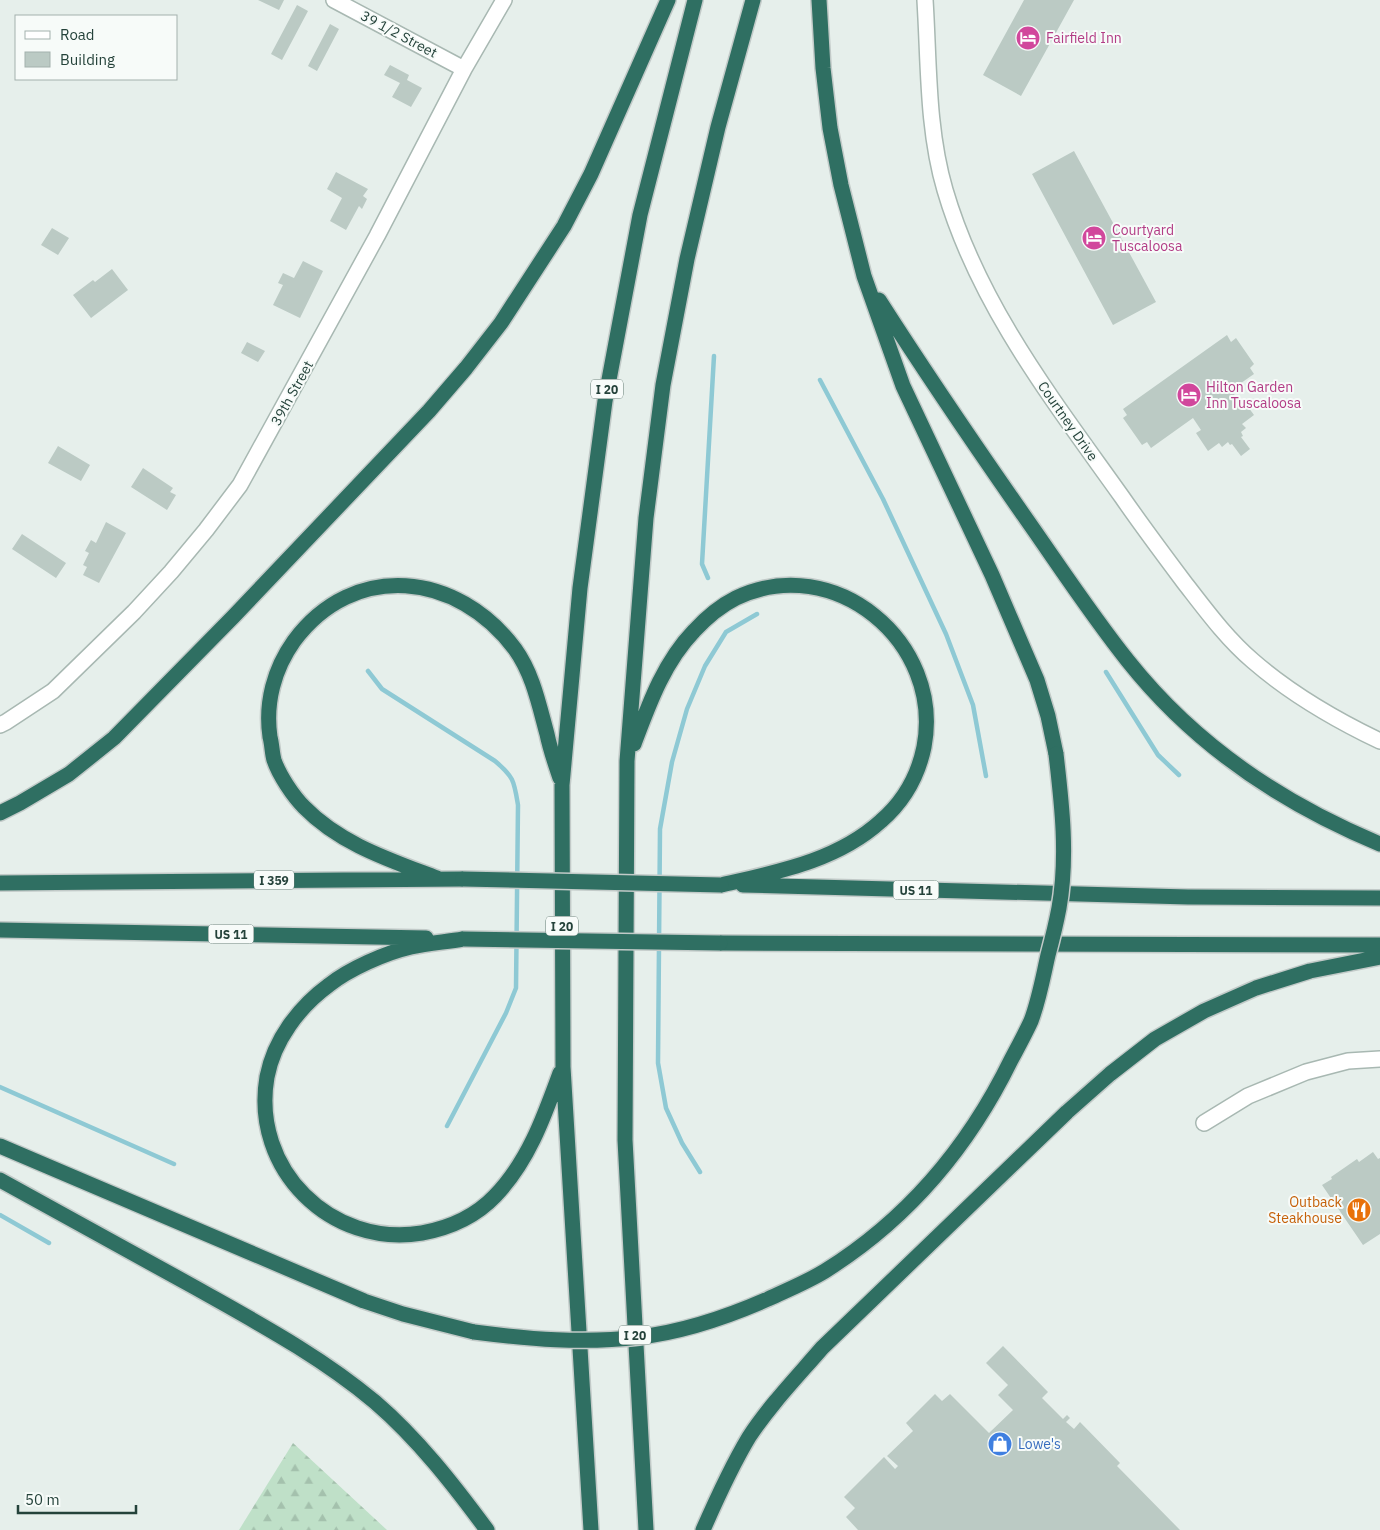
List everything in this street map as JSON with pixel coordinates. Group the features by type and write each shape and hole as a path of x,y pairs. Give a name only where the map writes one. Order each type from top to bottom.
{"highway":[{"path":"0,813 69,774 114,738 294,553 429,411 466,368 501,323 564,226 591,174 668,0"},
{"name":"I 20","path":"591,1530 563,1067 562,785 580,588 604,401 640,215 695,0"},
{"name":"I 20","path":"646,1530 625,1140 627,761 646,518 663,385 688,259 718,127 753,0"},
{"path":"0,1146 364,1301 403,1314 474,1332 554,1341 610,1340 671,1332 712,1321 746,1309 823,1272 880,1232 907,1208 956,1152 979,1120 998,1088 1031,1021 1057,917 1063,869 1064,830 1056,754 1048,716 1037,680 992,575 903,386 864,276 840,185 830,128 818,0"},
{"path":"864,276 933,384 1095,617 1129,662 1167,704 1210,743 1254,777 1303,808 1380,844"},
{"path":"627,761 648,704 663,674 679,649 713,613 735,598 777,587 800,586 818,588 843,596 865,609 886,624 902,644 913,662 921,681 925,700 926,720 922,758 915,776 894,808 866,833 815,860 780,871 721,885"},
{"path":"437,878 373,854 319,820 292,793 274,760 268,722 269,703 279,666 288,649 312,620 327,608 344,598 379,587 419,587 444,593 487,617 517,651 528,674 538,698 562,785"},
{"name":"I 359","path":"0,883 437,878 721,885"},
{"name":"US 11","path":"721,885 1188,897 1380,898"},
{"name":"US 11","path":"0,930 720,943 1380,945"},
{"path":"463,939 410,947 361,966 330,983 315,996 289,1026 273,1059 267,1077 266,1096 267,1115 275,1150 283,1168 294,1184 320,1210 338,1221 355,1228 373,1233 410,1235 447,1227 480,1209 495,1196 519,1166 538,1130 563,1067"},
{"path":"703,1530 722,1486 750,1436 784,1390 822,1348 1067,1112 1110,1074 1155,1039 1204,1011 1256,988 1310,971 1380,958"},
{"path":"0,1180 283,1337 329,1367 375,1402 416,1442 454,1486 487,1530"}],"street":[{"name":"39 1/2 Street","path":"334,0 464,68"},
{"name":"39th Street","path":"0,725 52,691 134,612 206,530 240,485 377,236 464,68 504,0"},
{"name":"Courtney Drive","path":"925,0 933,132 944,188 962,242 986,294 1015,343 1145,530 1213,620 1231,640 1252,660 1296,695 1345,724 1380,740"},
{"path":"1204,1123 1248,1096 1306,1072 1348,1061 1380,1059"}],"green space":[{"path":"293,1443 387,1530 239,1530"}],"building":[{"path":"258,0 284,0 279,10"},
{"name":"Fairfield Inn","path":"1024,0 1074,0 1021,96 983,75"},
{"path":"297,5 308,11 282,60 271,54"},
{"path":"330,24 339,29 317,71 308,66"},
{"path":"390,65 409,75 407,80 422,88 411,107 392,97 400,83 384,75"},
{"name":"Courtyard Tuscaloosa","path":"1074,151 1156,302 1113,325 1032,174"},
{"path":"336,172 368,189 363,196 367,199 362,209 359,206 346,230 330,221 342,198 327,189"},
{"path":"52,228 69,238 58,255 41,245"},
{"path":"303,261 323,271 300,318 273,305 283,285 278,283 283,273 294,278"},
{"path":"112,269 128,290 91,318 73,295"},
{"name":"Hilton Garden Inn Tuscaloosa","path":"1227,335 1231,342 1236,338 1254,364 1250,368 1254,374 1231,390 1240,402 1243,400 1254,415 1242,424 1246,428 1241,432 1243,436 1241,437 1250,449 1241,456 1232,444 1230,445 1228,442 1222,447 1219,443 1208,451 1196,433 1201,430 1193,418 1151,448 1147,442 1142,445 1123,418 1127,415 1123,409"},
{"path":"247,342 265,351 258,362 241,353"},
{"path":"58,446 90,465 81,481 48,463"},
{"path":"143,468 173,488 170,492 176,495 167,510 131,487"},
{"path":"106,522 126,533 99,583 83,575 87,567 83,565 89,553 85,551 91,540 96,543"},
{"path":"22,534 66,563 56,578 12,549"},
{"name":"Outback Steakhouse","path":"1373,1152 1378,1159 1380,1158 1380,1234 1363,1245 1322,1185 1357,1159 1359,1162"},
{"name":"Lowe's","path":"1003,1346 1048,1392 1042,1398 1063,1419 1067,1415 1070,1418 1066,1422 1074,1429 1080,1422 1120,1463 1117,1466 1180,1530 858,1530 846,1517 855,1508 844,1497 884,1457 895,1469 898,1466 887,1456 913,1431 906,1423 935,1394 942,1401 950,1394 989,1433 1013,1410 998,1395 1008,1385 986,1363"}],"waterway":[{"path":"708,578 702,564 714,356"},
{"path":"820,380 883,499 946,634 973,705 986,776"},
{"path":"700,1172 682,1143 666,1108 658,1063 660,829 672,762 687,709 705,666 726,632 757,614"},
{"path":"368,671 382,689 495,761 510,776 517,797 516,988 506,1013 447,1126"},
{"path":"1106,672 1158,755 1179,775"},
{"path":"0,1087 174,1164"},
{"path":"0,1215 49,1243"}],"place":[{"name":"Fairfield Inn","path":"1028,38"},
{"name":"Courtyard Tuscaloosa","path":"1094,238"},
{"name":"Hilton Garden Inn Tuscaloosa","path":"1189,395"},
{"name":"Outback Steakhouse","path":"1359,1210"},
{"name":"Lowe's","path":"1000,1444"}]}
